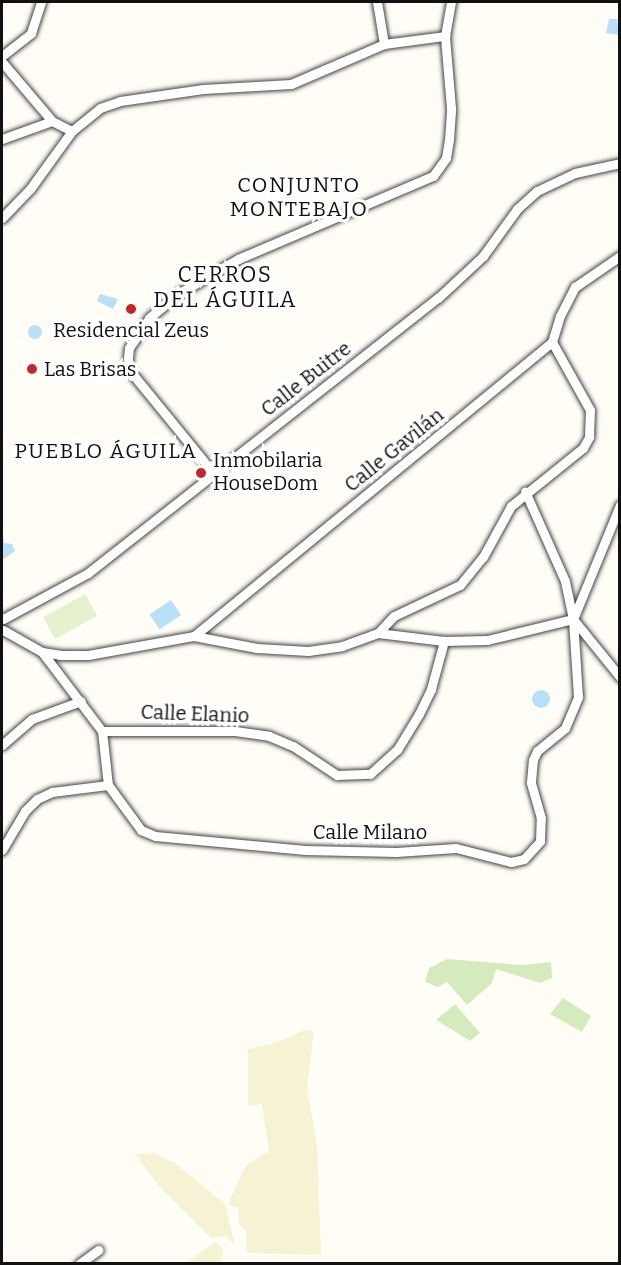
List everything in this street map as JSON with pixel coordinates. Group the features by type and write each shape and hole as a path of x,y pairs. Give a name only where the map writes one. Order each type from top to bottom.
{"street":[{"path":"2,56 31,33 41,2"},
{"path":"377,2 384,44"},
{"path":"214,475 127,367 129,348 149,318 176,295 228,265 355,206 433,176 446,158 449,140 452,108 445,36 451,2"},
{"path":"2,218 30,189 72,131 100,108 120,101 202,89 291,84 384,44 445,36"},
{"path":"2,62 52,121 72,131"},
{"path":"2,139 52,121"},
{"name":"Calle Buitre","path":"2,618 87,573 463,277 537,191 575,173 620,163"},
{"path":"378,633 394,616 460,585 483,557 511,506 525,491 583,448 589,436 590,410 552,342 567,299 583,279 620,256"},
{"name":"Calle Gavilán","path":"194,636 552,342"},
{"name":"Calle Milano","path":"108,785 141,830 155,836 306,850 396,852 456,848 511,862 524,859 540,841 541,818 531,782 533,760 537,751 565,728 579,697 573,620 565,581 525,491"},
{"path":"573,620 620,506"},
{"path":"2,618 2,631 42,652 102,731 108,785 51,792 37,799 25,812 2,850"},
{"path":"42,652 88,655 194,636 257,648 308,651 342,646 378,633 444,641 487,640 573,620"},
{"path":"573,620 620,676"},
{"name":"Calle Elanio","path":"102,731 235,731 269,736 293,746 337,775 356,778 370,774 397,750 431,690 444,641"},
{"path":"2,745 32,719 81,701"},
{"path":"79,1263 98,1250"}],"shaded area":[{"path":"304,1030 314,1031 307,1088 317,1144 321,1255 247,1253 246,1231 239,1224 238,1207 229,1206 245,1166 269,1151 262,1104 248,1106 248,1049 278,1042"},
{"path":"154,1153 176,1164 225,1204 235,1245 225,1236 211,1238 159,1186 135,1154"},
{"path":"215,1242 223,1248 221,1263 186,1263"}],"green space":[{"path":"85,594 97,616 55,639 43,617"},
{"path":"447,959 522,965 551,962 552,978 540,983 496,969 492,983 467,1005 447,982 438,987 425,982 429,968"},
{"path":"563,998 591,1016 582,1032 550,1014"},
{"path":"455,1004 480,1033 470,1041 436,1020"}],"water":[{"path":"609,19 617,19 619,35 606,33"},
{"path":"100,294 118,299 113,309 97,301"},
{"path":"32,325 38,325 42,332 38,339 32,339 28,335 28,329"},
{"path":"2,529 4,543 12,544 15,551 2,560"},
{"path":"171,600 181,615 160,629 149,615"},
{"path":"541,690 547,693 550,699 547,705 541,708 535,705 532,699 535,693"}],"place":[{"name":"Residencial Zeus","path":"131,309"},
{"name":"Las Brisas","path":"32,369"},
{"name":"Inmobilaria HouseDom","path":"201,473"}],"district":[{"name":"CONJUNTO MONTEBAJO","path":"299,197"},
{"name":"CERROS DEL ÁGUILA","path":"225,286"},
{"name":"PUEBLO ÁGUILA","path":"106,451"}]}
